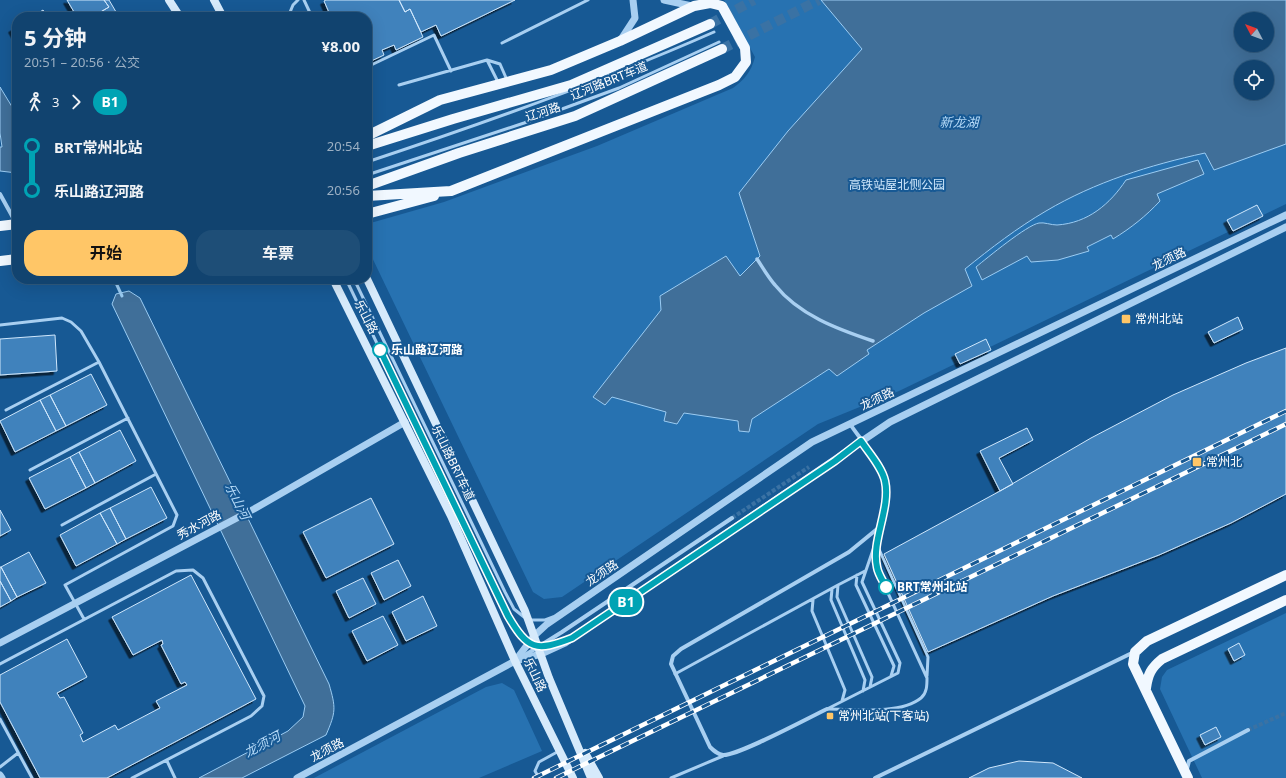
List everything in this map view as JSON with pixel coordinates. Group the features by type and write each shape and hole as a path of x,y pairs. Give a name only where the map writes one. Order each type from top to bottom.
{"main road":[{"path":"169,0 177,12"},
{"path":"214,0 220,12"},
{"path":"372,134 440,100 551,70 620,41 694,6 710,2 722,6 745,48 746,62 735,77 719,85 451,191 372,213"},
{"name":"辽河路","path":"372,144 571,85 712,28"},
{"name":"辽河路","path":"372,184 459,153 575,116 720,46"},
{"path":"372,196 451,191"},
{"path":"0,226 12,225"},
{"path":"0,261 12,260"},
{"name":"乐山路","path":"336,284 451,516 515,661 573,778"},
{"name":"乐山路","path":"369,284 528,620 531,639 539,651 591,778"},
{"path":"1187,777 1146,688 1133,664 1135,652 1146,641 1286,575"},
{"path":"1146,688 1148,675 1152,667 1162,659 1286,600"},
{"path":"569,726 599,778"}],"street":[{"path":"620,41 635,18 634,0"},
{"path":"664,0 694,6"},
{"path":"0,194 12,215"},
{"name":"龙须路","path":"515,661 531,639 560,615 812,442 1286,216"},
{"name":"龙须路","path":"297,778 515,661 572,638 829,465 890,422 1286,227"},
{"path":"757,259 775,286 804,311 837,329 873,341"},
{"name":"秀水河路","path":"0,644 254,509 405,422"},
{"path":"827,709 741,750 724,755 716,753 710,747 671,664 673,656 681,649 849,552 882,525 886,497 885,481 877,464 850,424"},
{"path":"539,651 562,632 732,518"},
{"path":"876,778 1135,652"},
{"path":"1187,777 1187,767 1189,761 1248,730"}],"lane":[{"path":"290,12 293,5 298,0"},
{"path":"304,0 310,12"},
{"path":"502,43 588,0"},
{"name":"辽河路BRT车道","path":"372,160 492,121 642,64 712,28"},
{"path":"372,65 434,35 451,70"},
{"name":"辽河路BRT车道","path":"372,174 524,123 619,88 720,46"},
{"path":"399,85 487,60 500,64 503,83"},
{"path":"487,60 503,83"},
{"name":"乐山路BRT车道","path":"348,284 508,616 517,632 531,639"},
{"name":"乐山路BRT车道","path":"356,284 505,592 514,609 528,620"},
{"path":"0,325 62,318 71,322 81,331 99,362 177,515 173,526 65,585 84,619"},
{"path":"6,410 99,362"},
{"path":"30,470 128,418"},
{"path":"62,524 156,474"},
{"path":"882,525 877,545 876,567 927,678"},
{"path":"827,709 898,673 900,664 862,582 882,525"},
{"path":"827,709 879,710 909,704 922,697 927,688 928,657 877,545"},
{"path":"0,664 176,571 193,570 203,578 264,696 262,706 251,716 132,778"},
{"path":"675,674 865,571"},
{"path":"857,575 856,585 894,666 891,677"},
{"path":"838,585 837,597 872,677 870,687"},
{"path":"832,589 831,600 865,680 863,691"},
{"path":"813,600 812,611 845,690 842,701"},
{"path":"528,620 545,620 560,615"},
{"path":"0,719 32,778"},
{"path":"539,778 535,771 539,762 559,751"},
{"path":"0,766 18,753"},
{"path":"671,778 724,755"},
{"path":"166,761 174,777"}],"green space":[{"name":"高铁站屋北侧公园","path":"724,0 1286,0 1286,204 899,391 818,424 562,597 544,599 533,592 372,257 372,223 444,202 597,146 733,88 747,75 752,67 755,57"},
{"path":"1286,613 1286,778 1202,778 1160,689 1162,677 1167,670"},
{"path":"502,683 514,690 542,751 479,778 314,778 486,687"}],"water":[{"name":"新龙湖","path":"821,0 1286,0 1286,144 1214,170 1205,153 1164,163 1103,183 1046,211 1014,231 965,269 972,286 924,313 867,350 869,354 837,376 829,369 752,419 749,432 739,431 738,421 684,413 677,424 664,421 666,412 612,397 605,405 593,397 661,310 660,296 726,256 740,276 760,256 739,193 788,131 862,49"},
{"path":"0,87 12,107 12,172 0,171 0,147 2,147 0,133"},
{"path":"1198,160 1204,174 1157,194 1160,201 1138,222 1113,239 1111,235 1087,247 1089,251 1058,260 1031,262 1027,256 982,280 976,267 1007,242 1033,225 1041,223 1057,225 1079,220 1097,211 1113,197 1126,180"},
{"path":"129,291 140,298 329,684 333,699 334,710 332,721 326,735 242,778 199,778 288,731 303,717 305,706 112,304 116,294"}],"building":[{"path":"67,0 104,0 109,7 100,12 74,12"},
{"path":"104,0 109,0 116,12 100,12 109,7"},
{"path":"399,0 405,12 410,9 423,37 396,50 394,45 382,50 384,55 372,61 372,12 329,12 324,1"},
{"path":"399,0 515,0 441,36 436,25 421,32 410,9 405,12"},
{"path":"1257,205 1263,216 1233,231 1227,220"},
{"path":"1238,317 1243,329 1214,343 1208,332"},
{"path":"55,335 57,371 0,375 0,339"},
{"path":"986,339 991,350 960,364 955,354"},
{"path":"1286,348 1286,494 1231,523 1159,555 1053,596 928,652 884,554 1000,491 1091,438 1173,395 1246,363"},
{"path":"91,374 107,405 66,426 50,395"},
{"path":"50,395 66,426 56,431 40,400"},
{"path":"40,400 56,431 15,452 0,421"},
{"path":"1027,428 1033,440 999,458 1013,484 1000,491 980,451"},
{"path":"120,430 136,461 95,483 79,452"},
{"path":"79,452 95,483 86,488 70,457"},
{"path":"70,457 86,488 45,509 29,478"},
{"path":"151,487 167,518 126,539 110,508"},
{"path":"371,498 394,544 326,578 303,532"},
{"path":"110,508 126,539 117,544 100,513"},
{"path":"0,510 11,530 0,536"},
{"path":"100,513 117,544 76,566 60,535"},
{"path":"29,552 46,583 17,597 1,567"},
{"path":"398,560 411,586 384,600 371,573"},
{"path":"0,567 17,597 11,601 0,581"},
{"path":"191,575 256,699 107,778 40,778 0,702 0,675 67,639 87,677 57,693 60,698 64,697 83,733 80,735 83,742 115,725 118,730 160,708 156,701 187,685 185,682 181,684 161,645 163,644 162,640 133,655 112,617"},
{"path":"363,578 376,604 349,618 336,591"},
{"path":"0,581 11,601 0,607"},
{"path":"423,596 437,626 406,641 392,612"},
{"path":"383,616 398,645 367,661 352,631"},
{"path":"1239,643 1245,655 1234,661 1228,649"},
{"path":"1216,727 1221,737 1205,745 1200,735"},
{"path":"1019,761 1053,763 1082,778 969,778 989,768"}],"waterway":[{"name":"乐山河","path":"116,284 122,296"}],"tunnel":[{"path":"710,24 754,0"},
{"path":"722,49 819,0"},
{"path":"732,518 809,467"},
{"path":"1248,730 1286,713"}],"railway":[{"path":"534,778 1286,411"},
{"path":"556,778 1286,424"}],"bus line":[{"name":"B1","path":"380,350 508,616 517,632 525,640 538,647 550,646 572,638 835,461 861,441 877,464 885,481 886,497 882,525 877,545 876,567 886,587"}],"place":[{"name":"常州北站","path":"1126,319"},
{"name":"乐山路辽河路","path":"380,350"},
{"name":"常州北","path":"1197,462"},
{"name":"BRT常州北站","path":"886,587"},
{"name":"常州北站(下客站)","path":"830,716"}],"water label":[{"name":"龙须河","path":"262,744"}]}
